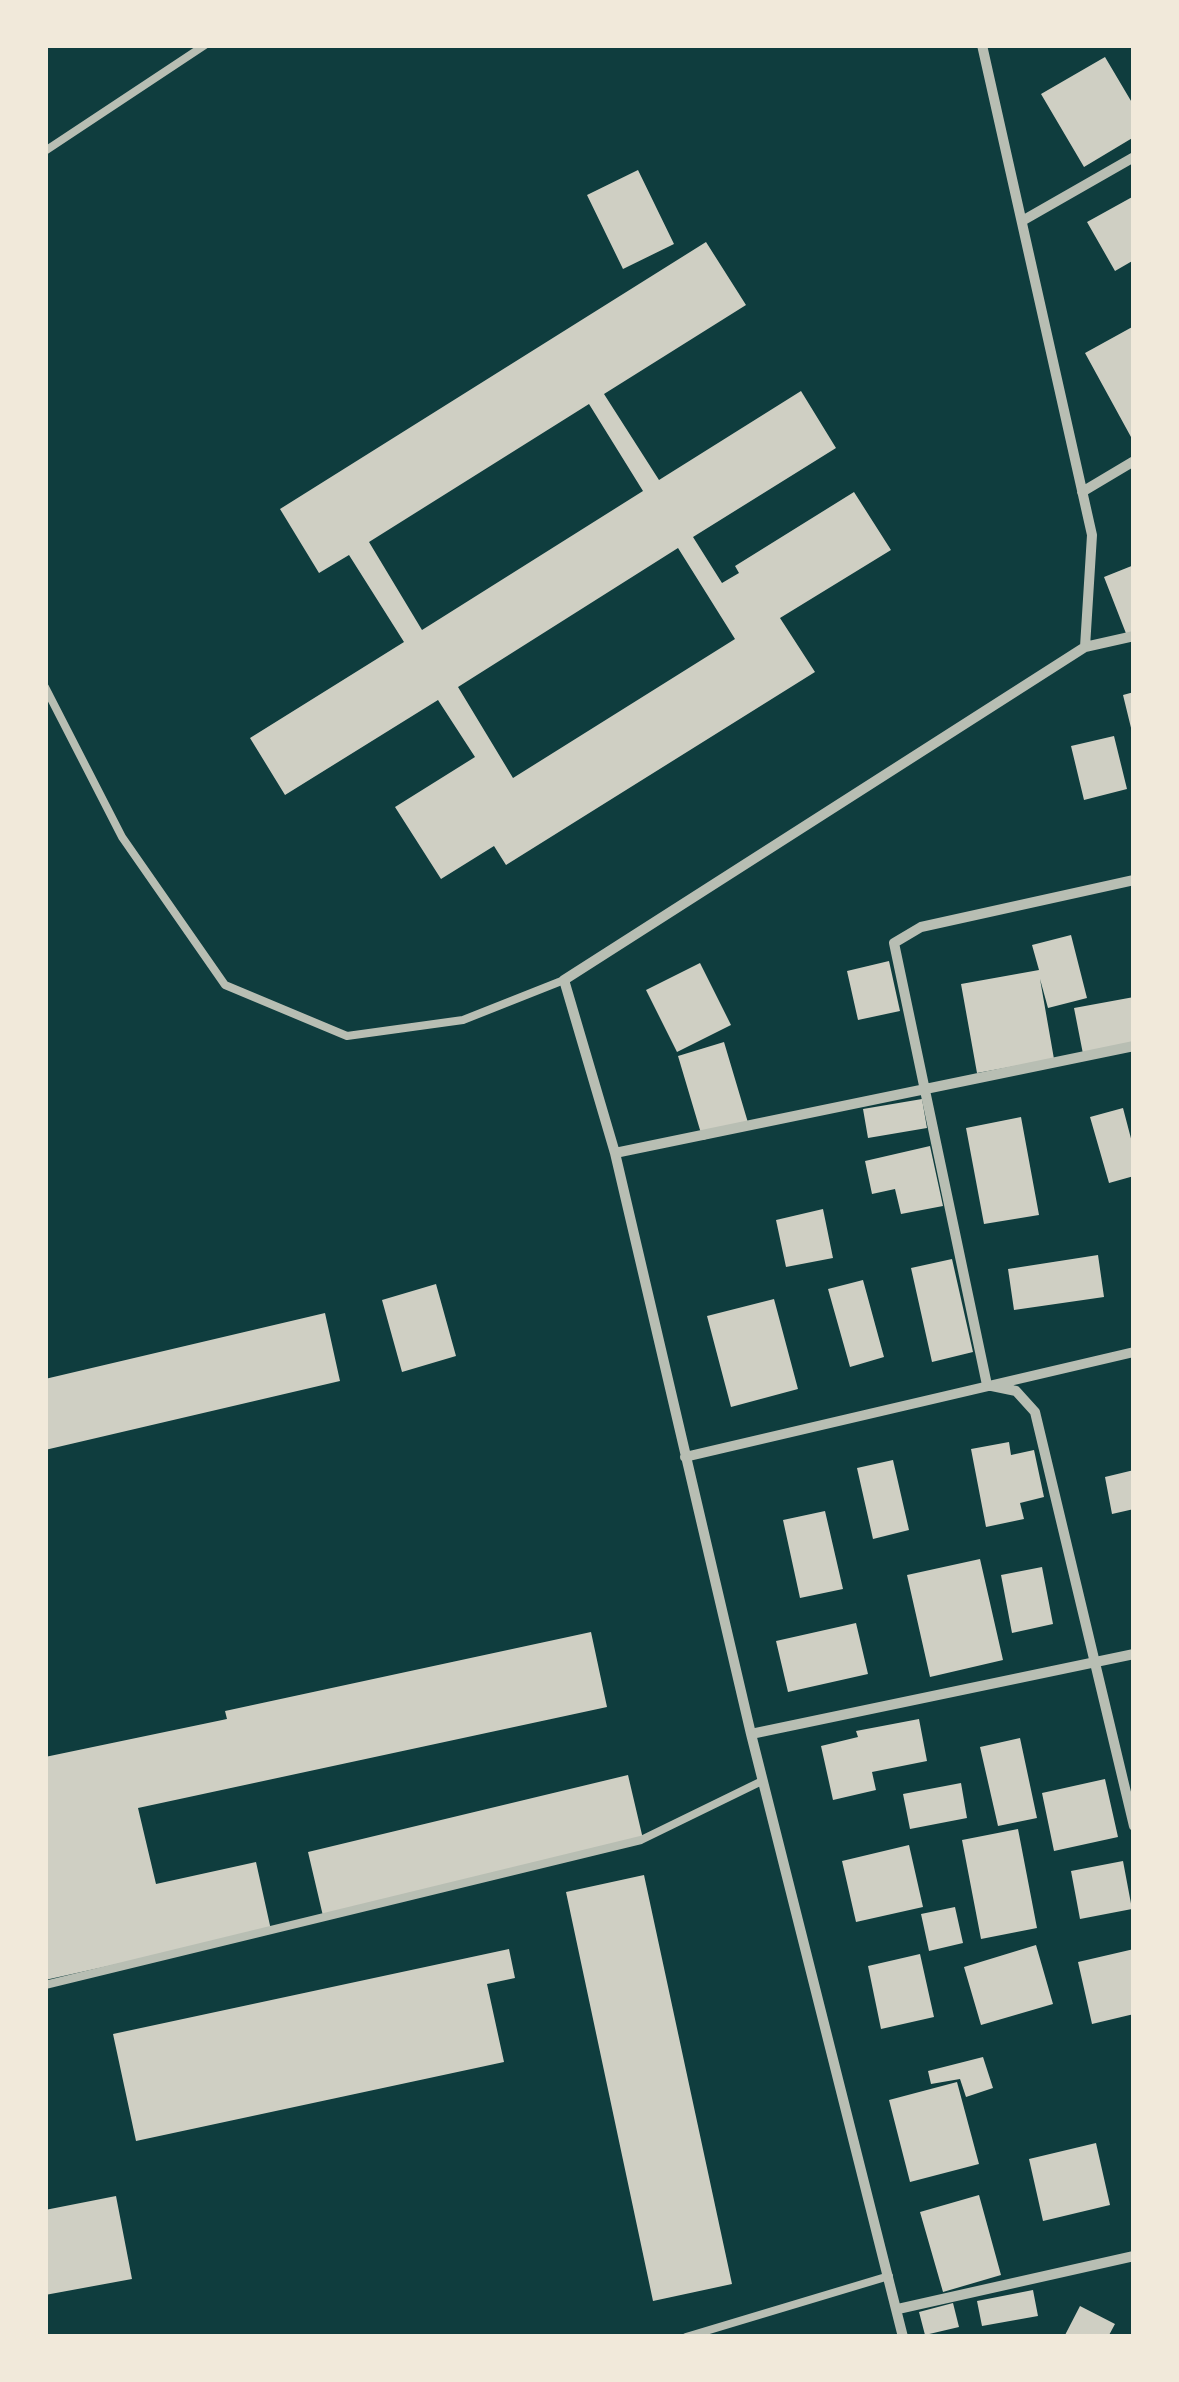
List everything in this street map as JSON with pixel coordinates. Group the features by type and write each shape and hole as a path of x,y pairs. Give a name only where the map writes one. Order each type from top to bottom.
{"street":[{"path":"982,45 1092,534 1085,647"},
{"path":"1022,221 1134,157"},
{"path":"1082,492 1134,461"},
{"path":"903,2337 750,1734 615,1153 564,980 1085,647 1134,636"},
{"path":"987,1386 894,942 898,936 920,927 1134,880"},
{"path":"615,1153 1134,1046"},
{"path":"685,1457 1134,1352"},
{"path":"987,1386 1016,1391 1035,1412 1134,1826"},
{"path":"750,1734 1134,1654"},
{"path":"898,2309 1134,2256"}],"lane":[{"path":"45,151 205,45"},
{"path":"46,693 122,837 226,985 347,1036 462,1020 564,980"},
{"path":"45,1986 641,1840 762,1781"},
{"path":"686,2337 889,2276"}],"building":[{"path":"1105,57 1134,106 1134,137 1084,167 1041,94"},
{"path":"638,170 674,244 623,269 587,195"},
{"path":"1134,196 1134,260 1115,271 1087,222"},
{"path":"706,242 746,305 604,394 659,480 801,391 836,448 693,537 722,583 739,573 735,566 854,492 891,550 780,618 815,672 506,865 494,846 441,879 395,807 475,757 438,700 285,795 250,738 404,642 349,555 319,573 280,509","holes":["589,404 643,491 422,630 369,542","678,548 735,639 513,778 458,687"]},
{"path":"1134,326 1134,435 1131,437 1085,353"},
{"path":"1134,565 1134,633 1127,636 1104,577"},
{"path":"1134,692 1134,736 1133,736 1123,695"},
{"path":"1114,736 1127,789 1084,800 1071,746"},
{"path":"1071,935 1087,998 1048,1008 1040,979 1054,1059 977,1073 961,984 1039,970 1032,945"},
{"path":"889,961 900,1011 858,1020 847,971"},
{"path":"700,963 731,1025 677,1052 646,990"},
{"path":"1134,997 1134,1050 1084,1059 1074,1008"},
{"path":"724,1042 749,1126 703,1140 678,1056"},
{"path":"922,1099 927,1128 868,1138 863,1109"},
{"path":"1123,1108 1134,1150 1134,1176 1109,1183 1090,1117"},
{"path":"1021,1117 1039,1215 984,1224 966,1128"},
{"path":"930,1146 943,1206 901,1214 895,1189 872,1194 865,1161"},
{"path":"823,1209 833,1258 786,1267 776,1220"},
{"path":"1098,1255 1104,1297 1014,1310 1008,1269"},
{"path":"952,1259 973,1352 932,1362 911,1268"},
{"path":"863,1280 884,1357 850,1367 828,1289"},
{"path":"436,1284 456,1356 402,1372 382,1300"},
{"path":"774,1299 798,1389 731,1407 707,1316"},
{"path":"325,1313 340,1381 45,1450 45,1379"},
{"path":"1009,1442 1011,1455 1034,1450 1044,1497 1020,1503 1024,1519 986,1527 971,1449"},
{"path":"893,1460 909,1530 873,1539 857,1468"},
{"path":"1134,1470 1134,1509 1112,1514 1105,1477"},
{"path":"825,1511 843,1589 800,1598 783,1520"},
{"path":"980,1559 1003,1660 930,1677 907,1575"},
{"path":"1042,1567 1053,1624 1012,1633 1001,1575"},
{"path":"856,1623 868,1674 788,1692 776,1641"},
{"path":"591,1632 607,1707 138,1808 156,1884 256,1862 271,1930 45,1980 45,1757 227,1719 225,1711"},
{"path":"919,1719 927,1761 872,1772 876,1790 833,1800 821,1746 858,1737 856,1731"},
{"path":"1020,1738 1037,1818 998,1826 980,1747"},
{"path":"628,1775 643,1839 323,1916 308,1852"},
{"path":"1105,1779 1118,1837 1054,1851 1042,1793"},
{"path":"961,1783 967,1818 910,1829 903,1794"},
{"path":"1018,1829 1037,1928 981,1939 962,1840"},
{"path":"909,1845 923,1907 856,1922 842,1861"},
{"path":"1123,1861 1132,1909 1080,1919 1071,1871"},
{"path":"644,1875 732,2284 653,2301 566,1892"},
{"path":"955,1907 963,1943 929,1951 921,1914"},
{"path":"1036,1945 1053,2004 981,2025 964,1967"},
{"path":"509,1949 515,1978 487,1984 504,2062 136,2141 113,2034"},
{"path":"1134,1949 1134,2014 1092,2024 1078,1962"},
{"path":"920,1954 934,2017 881,2029 868,1966"},
{"path":"983,2057 993,2088 966,2097 960,2079 931,2084 928,2071"},
{"path":"957,2082 979,2164 910,2182 889,2100"},
{"path":"1096,2143 1110,2205 1043,2221 1029,2159"},
{"path":"979,2195 1001,2275 943,2292 920,2212"},
{"path":"116,2196 132,2279 45,2295 45,2210"},
{"path":"1033,2290 1038,2316 982,2326 977,2301"},
{"path":"953,2303 959,2327 925,2335 919,2312"},
{"path":"1080,2306 1115,2324 1108,2337 1064,2337"}]}
